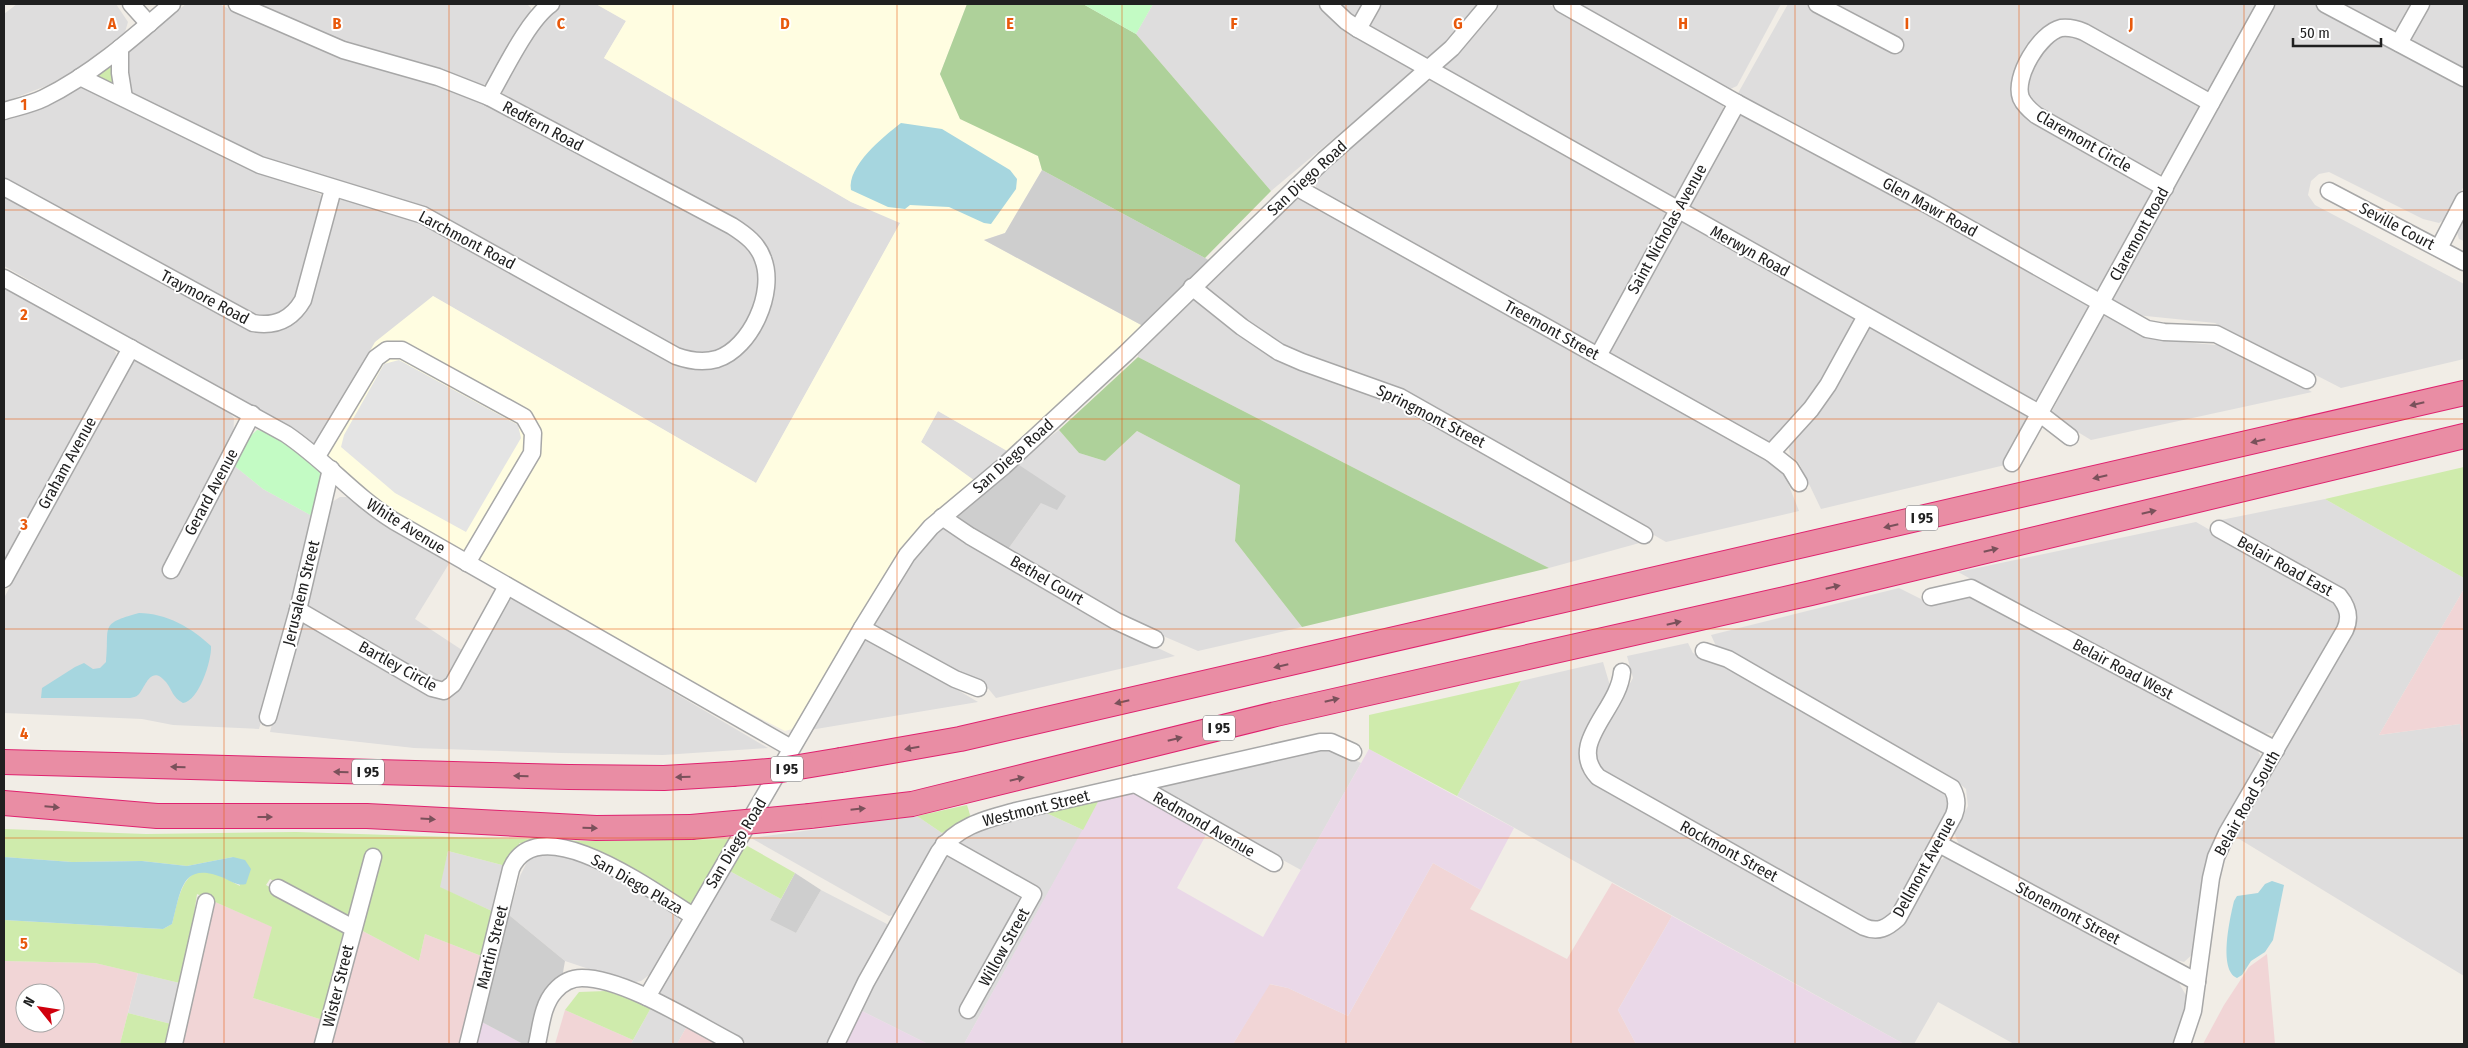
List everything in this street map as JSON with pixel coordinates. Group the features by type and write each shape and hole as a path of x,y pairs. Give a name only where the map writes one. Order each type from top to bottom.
{"highway":[{"name":"I 95","path":"4,762 664,778 781,770 979,735 2464,393"},
{"name":"I 95","path":"4,803 157,816 367,816 596,828 691,827 912,804 1276,714 1811,593 2464,436"}],"street":[{"path":"132,4 149,24"},
{"path":"4,111 42,98 80,77 120,48 172,4"},
{"name":"Redfern Road","path":"237,4 343,50 438,78 488,97 747,236 763,259 768,276 767,291 752,325"},
{"name":"Merwyn Road","path":"1328,4 1346,22 2039,413 2070,437"},
{"path":"1358,29 1372,4"},
{"name":"San Diego Road","path":"647,997 862,628 907,555 942,516 1004,466 1126,354 1192,287 1296,188 1452,48 1489,4"},
{"name":"Glen Mawr Road","path":"1562,4 1737,103 1926,204 2147,329 2164,332 2201,332 2225,337 2307,380"},
{"path":"1817,4 1895,45"},
{"name":"Claremont Road","path":"2012,463 2266,4"},
{"path":"2325,4 2464,78"},
{"path":"2399,43 2421,4"},
{"path":"488,97 530,26 545,5"},
{"name":"Claremont Circle","path":"2165,188 2036,115 2027,107 2021,98 2019,88 2022,75 2032,56 2040,42 2050,33 2061,28 2073,28 2084,32 2211,103"},
{"path":"120,48 120,73 124,98"},
{"name":"Larchmont Road","path":"80,77 260,165 333,189 412,211 434,220 668,352 688,360 705,362 719,358 741,342 752,325"},
{"name":"Saint Nicholas Avenue","path":"1598,356 1737,103"},
{"name":"Traymore Road","path":"4,187 254,323 265,325 277,324 288,318 297,310 303,300 333,189"},
{"name":"Treemont Street","path":"1296,188 1771,453 1790,468 1799,483"},
{"name":"Seville Court","path":"2329,190 2464,262"},
{"path":"2439,248 2464,200"},
{"name":"White Avenue","path":"4,278 286,434 317,456 361,499 378,511 792,748"},
{"name":"Springmont Street","path":"1192,287 1279,352 1400,397 1644,535"},
{"path":"1771,453 1811,409 1828,385 1866,316"},
{"name":"Graham Avenue","path":"4,579 131,348"},
{"path":"317,456 376,358 387,350 402,350 524,417 533,433 532,453 467,563"},
{"name":"Gerard Avenue","path":"170,570 252,414"},
{"name":"Jerusalem Street","path":"268,717 298,610 331,469"},
{"name":"Bethel Court","path":"942,516 970,536 1116,621 1155,639"},
{"name":"Belair Road East","path":"2219,529 2333,593 2346,607"},
{"name":"Bartley Circle","path":"298,610 432,688 444,691 453,684 507,586"},
{"name":"Belair Road West","path":"1931,597 1971,588 2276,750"},
{"name":"Belair Road South","path":"2182,1044 2192,1018 2211,878 2216,857 2227,833 2345,630 2349,617 2346,607"},
{"path":"862,628 955,679 978,688"},
{"name":"Dellmont Avenue","path":"1704,651 1728,659 1936,777 1952,788 1956,794 1957,806 1898,918 1880,930"},
{"name":"Rockmont Street","path":"1622,672 1618,691 1588,744 1587,761 1598,777 1864,927 1880,930"},
{"name":"Westmont Street","path":"836,1044 875,965 944,844 960,831 991,818 1320,742 1331,742 1353,752"},
{"name":"Redmond Avenue","path":"1134,784 1274,864"},
{"name":"Willow Street","path":"944,844 1033,894 968,1010"},
{"name":"Stonemont Street","path":"1938,844 2197,982"},
{"name":"San Diego Plaza","path":"522,852 541,846 560,847 591,856 693,916"},
{"name":"Martin Street","path":"468,1044 511,869 522,852"},
{"name":"Wister Street","path":"323,1044 353,928 374,857"},
{"path":"278,888 353,928"},
{"path":"174,1044 206,902"},
{"path":"537,1044 545,1007 555,991 573,979 583,978 621,987 647,997 735,1044"}],"shaded area":[{"path":"17,4 116,4 128,22 125,32 76,70 46,86 4,102 4,14"},
{"path":"186,4 219,4 242,15 449,88 496,107 738,237 750,248 759,264 758,300 741,333 730,345 713,353 695,355 677,351 427,210 248,153 143,101 133,94 125,83 127,56 135,44"},
{"path":"250,4 527,4 531,8 531,14 489,83 481,86 363,50"},
{"path":"562,4 596,4 626,21 604,58 851,202 901,222 756,483 433,296 315,447 305,437 4,266 4,193 251,329 270,332 286,327 334,207 340,200 349,198 425,223 668,361 690,368 713,367 770,306 775,284 771,259 760,239 506,98 501,90 542,20"},
{"path":"596,4 967,4 940,74 960,118 1038,156 1042,170 1005,233 984,240 1143,326 1009,452 938,411 921,442 975,481 921,526 889,568 799,722 792,729 785,731 678,676 413,524 358,485 315,447 375,342 433,296 756,483 900,223 851,202 604,58 626,21"},
{"path":"1153,4 1481,4 1444,46 1271,191 1136,34"},
{"path":"1497,4 1548,4 1721,100 1724,110 1675,198 1668,198 1444,71 1446,62"},
{"path":"1575,4 1781,4 1737,86 1728,90"},
{"path":"1788,4 1807,4 1895,54 1903,41 1835,4 2259,4 2214,85 2208,90 2201,90 2066,20 2048,25 2035,36 2017,70 2015,100 2151,190 2153,195 2102,287 2095,290 1737,95"},
{"path":"2275,4 2314,4 2464,84 2464,186 2447,218 2439,223 2423,219 2329,172 2319,174 2311,181 2308,195 2315,205 2464,284 2464,359 2341,388 2215,323 2136,315 2122,309 2114,301 2113,293"},
{"path":"2340,4 2413,4 2400,26 2394,30 2387,29"},
{"path":"2427,4 2464,4 2464,70 2416,44 2412,39 2411,34"},
{"path":"2069,34 2079,37 2198,105 2199,112 2164,173 2153,174 2039,110 2032,102 2027,93 2029,74 2045,46 2058,36"},
{"path":"1431,81 1663,210 1666,216 1599,341 1592,344 1320,194 1316,187 1316,180 1320,172 1425,83"},
{"path":"80,87 92,88 252,170 320,194 323,200 298,296 291,308 275,318 256,317 4,178 4,120 34,110"},
{"path":"1741,114 2084,301 2088,306 2088,313 2038,401 2031,401 1692,211 1689,205 1734,118"},
{"path":"1042,170 1210,261 1143,326 984,240 1005,233"},
{"path":"1297,199 1306,201 1774,463 1784,473 1799,511 1666,542 1394,386 1314,361 1262,333 1206,292 1205,287 1290,203"},
{"path":"2464,213 2464,241 2459,239 2456,229"},
{"path":"1686,222 1851,315 1854,320 1852,328 1799,417 1774,441 1766,442 1608,353 1676,226"},
{"path":"4,285 110,345 116,353 115,362 4,564"},
{"path":"1193,299 1375,395 1413,412 1643,542 1549,568 1138,357 1138,350 1187,302"},
{"path":"2105,316 2141,334 2158,340 2228,346 2312,392 2091,440 2053,417 2051,413 2099,321"},
{"path":"1869,328 1875,328 2024,412 2027,419 2005,465 1821,509 1799,463 1790,455 1788,443"},
{"path":"399,360 518,425 521,438 466,532 395,493 341,447 344,435 384,364"},
{"path":"135,361 145,363 226,409 234,418 232,464 263,489 314,517 296,602 259,729 173,725 142,719 4,713 4,598 128,364"},
{"path":"938,411 1009,452 975,481 921,442"},
{"path":"1059,430 1079,453 1105,461 1137,431 1240,485 1235,541 1302,627 1198,651 1119,617 1006,552 1041,503 1016,463"},
{"path":"1016,463 1066,496 1057,510 1041,503 1006,552 957,521 956,516"},
{"path":"340,497 347,497 388,528 450,562 415,619 465,652 452,678 437,685 309,612 305,603 329,504"},
{"path":"2325,499 2464,578 2464,589 2379,735 2460,724 2464,750 2464,976 2236,837 2355,628 2355,608 2344,590 2221,520"},
{"path":"2196,522 2334,601 2342,612 2341,623 2282,728 2275,733 2259,734 1958,572"},
{"path":"941,528 946,529 961,540 1041,583 1119,630 1175,656 996,698 987,687 958,677 877,631 875,625 875,616 922,544"},
{"path":"1899,588 1931,604 1967,594 2254,745 2260,755 2259,765 2214,842 2195,952 2184,962 2163,957 1960,847 1954,833 1968,806 1966,789 1953,778 1716,646 1711,635"},
{"path":"2464,589 2464,750 2460,724 2379,735"},
{"path":"510,599 517,600 768,748 663,755 561,753 414,748 270,732 297,624 301,619 439,696 505,602"},
{"path":"871,639 978,702 810,730 862,640"},
{"path":"1688,643 1693,653 1719,664 1939,786 1947,793 1950,810 1894,914 1875,923 1867,922 1601,772 1592,751 1633,678 1627,656"},
{"path":"1603,662 1611,689 1580,744 1579,758 1583,773 1598,786 1861,934 1875,938 1889,934 1936,863 1944,858 1952,857 2176,978 2187,997 2179,1036 2174,1044 2014,1044 1938,1002 1914,1044 1904,1044 1457,796 1521,681"},
{"path":"1327,746 1361,763 1301,870 1159,792 1157,785"},
{"path":"1369,749 1514,828 1481,890 1433,863 1348,1016 1288,988 1270,984 1233,1044 964,1044 1100,798 1131,790 1206,835 1177,888 1263,937"},
{"path":"1040,810 1083,830 964,1044 928,1044 860,1010 944,855 970,833"},
{"path":"917,816 942,833 897,914 889,916 751,838"},
{"path":"448,851 506,866 494,912 439,887"},
{"path":"563,851 591,864 677,914 680,924 653,972 641,981 631,983 565,961 509,915 520,876 530,856"},
{"path":"1433,863 1481,890 1470,909 1567,959 1612,883 1672,916 1618,1010 1636,1044 1233,1044 1269,984 1288,988 1348,1016"},
{"path":"726,869 781,899 770,920 796,933 821,890 887,924 889,928 829,1044 748,1044 661,997 660,988"},
{"path":"795,873 821,890 796,933 770,920"},
{"path":"213,901 273,927 253,998 326,1021 319,1044 181,1044"},
{"path":"509,915 565,961 562,978 546,989 537,1006 528,1044 523,1044 480,1021"},
{"path":"1672,916 1904,1044 1636,1044 1618,1010"},
{"path":"359,929 419,961 425,934 484,957 463,1044 328,1044"},
{"path":"2267,954 2275,1044 2203,1044 2224,1005 2249,967"},
{"path":"5,961 95,963 138,973 120,1044 4,1044"},
{"path":"138,973 184,984 175,1025 128,1013"},
{"path":"652,1006 687,1026 677,1044 631,1044"},
{"path":"565,1010 633,1040 631,1044 555,1044"},
{"path":"860,1010 928,1044 843,1044"},
{"path":"480,1021 523,1044 475,1044"},
{"path":"687,1026 719,1044 677,1044"}],"green space":[{"path":"967,4 1083,4 1136,34 1271,191 1205,258 1042,170 1038,156 960,119 940,74"},
{"path":"1083,4 1153,4 1136,34"},
{"path":"111,64 114,64 114,86 95,75"},
{"path":"1138,357 1549,568 1302,627 1235,541 1240,485 1137,431 1105,461 1079,453 1059,430"},
{"path":"257,430 274,436 296,449 306,456 320,471 322,478 321,488 314,517 263,489 232,464 247,439"},
{"path":"2464,467 2464,578 2325,499"},
{"path":"1521,681 1457,796 1369,749 1369,715"},
{"path":"1100,798 1083,830 1040,810"},
{"path":"967,805 971,818 942,833 917,816"},
{"path":"4,829 146,834 296,832 586,841 731,839 690,907 536,843 519,843 521,847 508,858 506,866 448,851 440,887 494,912 484,957 425,934 419,961 359,929 379,851 372,849 351,919 336,915 270,879 266,885 349,932 326,1021 253,998 272,927 197,894 184,984 95,963 4,961 4,920 163,929 172,924 178,898 186,881 199,871 208,871 220,875 240,886 233,857 187,866 142,861 72,862 4,857"},
{"path":"744,844 795,873 781,899 726,869"},
{"path":"606,991 652,1006 633,1040 565,1010 579,992"},
{"path":"128,1013 175,1025 170,1044 120,1044"}],"water":[{"path":"901,123 942,129 1010,170 1017,179 1016,189 991,224 984,223 949,207 910,205 905,209 888,207 851,190 851,181 860,162 876,144"},
{"path":"139,613 159,616 178,623 196,633 211,646 207,670 199,688 189,701 183,703 179,701 166,682 156,675 149,679 138,695 130,698 41,698 42,688 75,667 84,663 93,669 100,668 106,662 109,628 117,620"},
{"path":"4,857 72,862 142,861 187,866 233,857 245,860 251,869 246,884 235,883 210,873 199,873 191,876 181,890 172,924 163,929 4,920"},
{"path":"2272,881 2284,885 2273,940 2265,952 2251,961 2242,975 2237,978 2231,973 2227,955 2228,931 2234,901 2237,896 2258,893 2265,884"}]}
